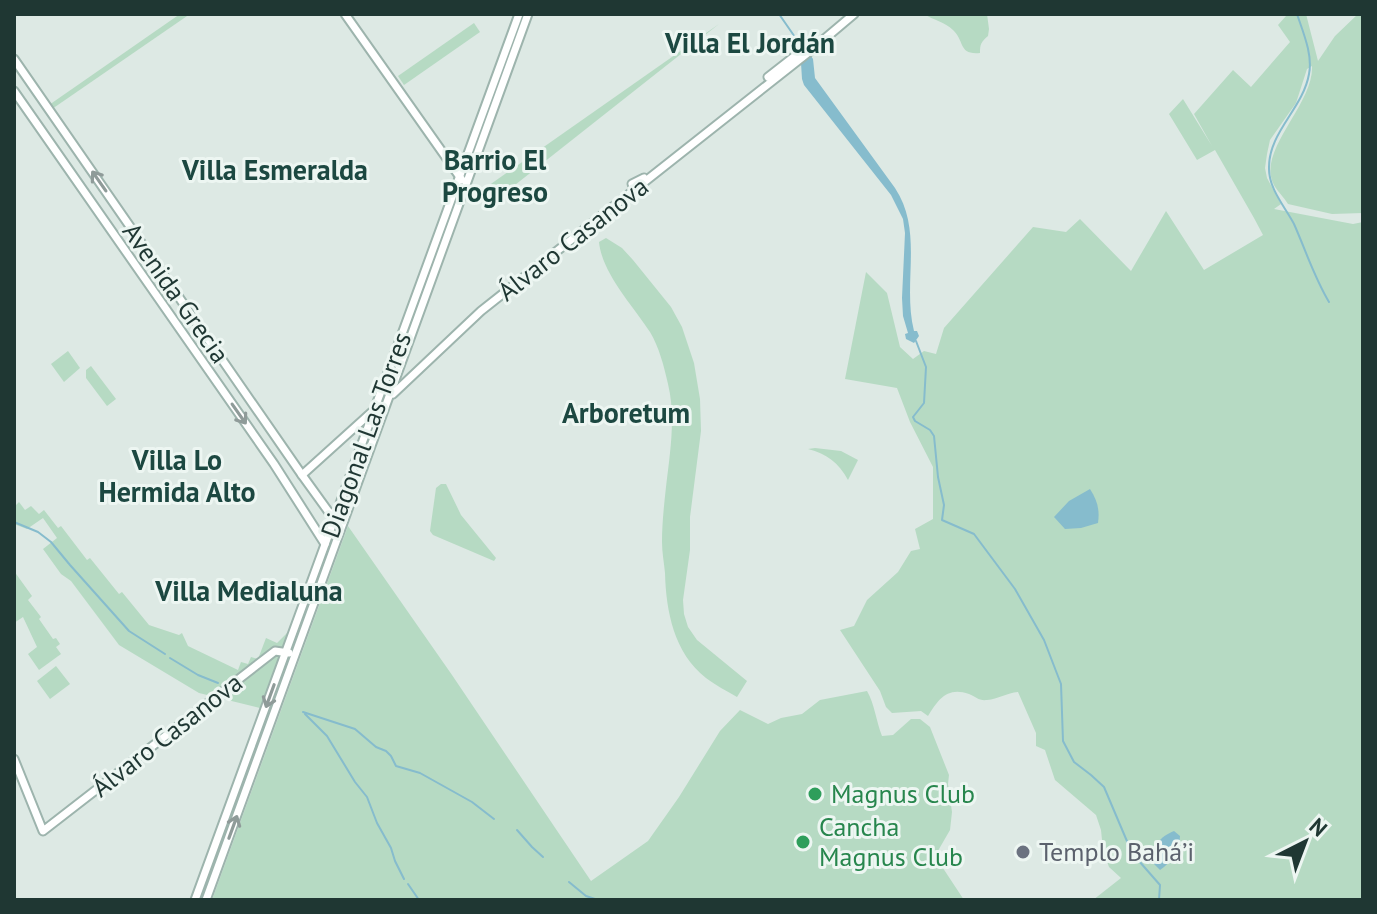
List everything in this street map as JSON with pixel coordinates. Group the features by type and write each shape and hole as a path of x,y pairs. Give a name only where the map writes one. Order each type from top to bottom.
{"main road":[{"path":"345,14 466,185"},
{"name":"Diagonal Las Torres","path":"195,900 519,14"},
{"name":"Diagonal Las Torres","path":"206,900 528,14"},
{"name":"Álvaro Casanova","path":"302,475 390,396 436,348 854,14"},
{"name":"Álvaro Casanova","path":"758,91 762,81 804,54"},
{"name":"Avenida Grecia","path":"14,59 302,475 328,511 344,522"},
{"name":"Avenida Grecia","path":"14,91 274,464 325,544"},
{"path":"632,184 657,172"},
{"name":"Álvaro Casanova","path":"14,759 43,831 275,651 286,652"},
{"path":"286,652 295,655"},
{"path":"254,739 268,732"}],"green space":[{"path":"180,14 190,14 52,109 49,105"},
{"path":"924,14 987,14 988,36 981,43 980,53 965,50 950,27"},
{"path":"1285,14 1306,14 1318,61 1335,36 1358,14 1363,14 1363,213 1332,214 1288,204 1273,183 1270,170 1273,156 1305,96 1312,66 1307,69 1296,103 1270,140 1265,168 1281,204 1274,209 1353,224 1363,222 1363,900 1093,900 1121,878 1109,867 1096,815 1055,780 1045,750 1036,746 1036,733 1018,692 984,700 961,692 949,693 928,716 921,711 892,713 840,630 854,626 867,600 898,572 911,551 920,549 915,529 933,519 933,467 897,388 845,379 866,272 887,293 900,347 913,359 924,351 936,354 944,328 1033,227 1066,232 1080,219 1131,271 1166,211 1204,270 1263,235 1215,150 1197,160 1169,114 1183,99 1212,146 1194,114 1233,70 1251,87 1290,42 1278,25"},
{"path":"474,23 480,32 404,85 398,76"},
{"path":"719,24 491,204 487,205 478,193"},
{"path":"606,238 622,248 671,307 682,327 694,363 701,431 690,517 684,614 697,640 747,681 737,697 695,668 679,644 670,616 662,542 672,435 670,397 659,350 619,289 601,254 599,242"},
{"path":"68,351 80,368 64,382 51,364"},
{"path":"91,366 116,399 107,406 86,378 86,370"},
{"path":"808,449 841,451 858,460 848,480 832,460"},
{"path":"446,484 461,515 496,558 494,561 430,531 436,488"},
{"path":"19,502 25,510 31,506 39,514 44,510 149,625 179,635 182,633 188,646 238,670 241,662 248,664 251,657 258,659 266,638 277,643 288,632 260,708 199,693 119,645 43,549 57,538 43,518 27,529 14,524 14,507"},
{"path":"348,526 591,881 648,841 720,731 740,710 768,724 802,714 820,700 867,691 882,736 893,735 911,719 920,719 930,727 949,775 952,812 950,830 935,856 964,900 212,900"},
{"path":"14,571 32,596 28,600 41,617 39,619 60,644 56,647 61,654 39,670 28,654 37,647 23,617 14,623"},
{"path":"56,666 70,684 50,699 37,681"}],"water":[{"path":"811,56 815,78 904,205 911,240 911,313 914,331 919,336 914,343 906,339 905,334 908,333 903,316 903,219 891,195 804,85 801,63"},
{"path":"1090,489 1099,513 1098,523 1065,529 1054,517 1069,501"},
{"path":"1174,831 1180,836 1177,851 1160,870 1151,861 1153,851 1161,839"}],"waterway":[{"path":"779,14 806,53"},
{"path":"1297,14 1309,51 1309,74 1306,87 1274,143 1269,169 1275,191 1294,224 1329,302"},
{"path":"916,341 926,367 924,403 913,417 934,436 944,505 942,520 974,534 1015,589 1044,640 1061,684 1063,741 1074,762 1104,787 1132,853 1160,885 1159,900"},
{"path":"14,522 38,532 51,542 129,631 165,654"},
{"path":"170,658 218,683"},
{"path":"303,712 355,729 376,747 386,751 396,766 420,773 472,802 494,819"},
{"path":"305,714 327,736 367,797 404,879"},
{"path":"517,830 543,857"},
{"path":"569,882 586,896 598,900"},
{"path":"408,884 419,900"}],"place":[{"name":"Magnus Club","path":"815,794"},
{"name":"Cancha Magnus Club","path":"803,842"},
{"name":"Templo Bahá’i","path":"1023,852"}],"district":[{"name":"Villa El Jordán","path":"750,43"},
{"name":"Villa Esmeralda","path":"275,170"},
{"name":"Barrio El Progreso","path":"495,176"},
{"name":"Arboretum","path":"626,413"},
{"name":"Villa Lo Hermida Alto","path":"177,476"},
{"name":"Villa Medialuna","path":"249,591"}]}
